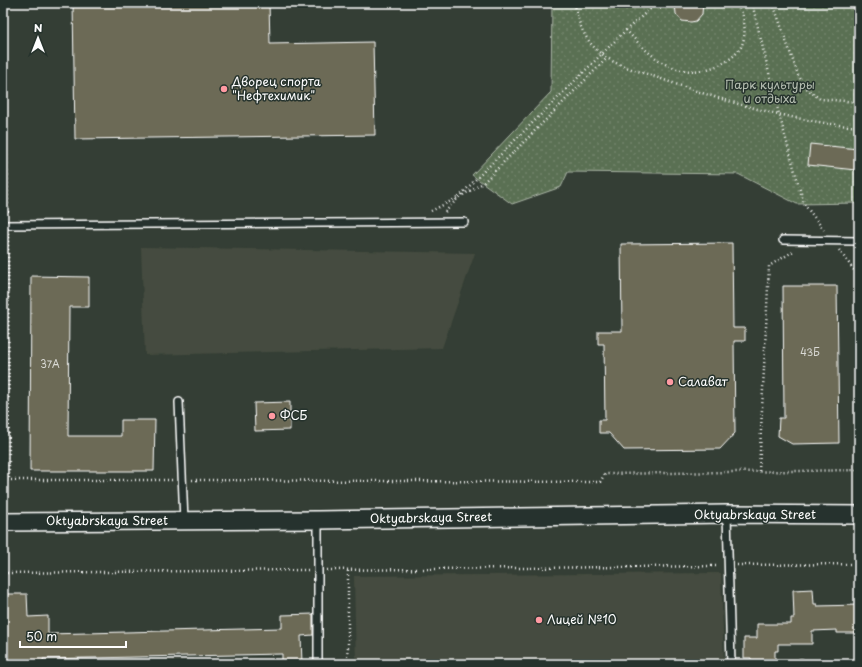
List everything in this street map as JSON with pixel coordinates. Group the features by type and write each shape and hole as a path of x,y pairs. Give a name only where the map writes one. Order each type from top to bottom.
{"street":[{"name":"Oktyabrskaya Street","path":"3,522 318,520 727,514 859,516"}],"lane":[{"path":"5,225 464,222"},
{"path":"783,240 859,241"},
{"path":"179,402 184,521"},
{"path":"727,514 731,664"},
{"path":"318,520 318,664"}],"path":[{"path":"4,3 5,225 9,479"},
{"path":"575,3 582,30 602,55 612,62 682,87 779,114 832,125 859,127"},
{"path":"436,222 626,30 657,3"},
{"path":"626,30 651,55 665,64 677,69 690,71 706,69 720,64 732,56 742,46 745,30 742,12 735,3"},
{"path":"752,3 779,114 804,204 859,277"},
{"path":"773,3 798,75 808,90 820,99 859,102"},
{"path":"407,222 460,197 483,183 607,58"},
{"path":"759,471 770,266 824,231"},
{"path":"3,480 600,482 605,474 859,470"},
{"path":"3,573 859,564"},
{"path":"346,664 348,647 348,570"}],"shaded area":[{"path":"141,247 475,253 442,348 145,355"},
{"name":"Лицей №10","path":"721,573 724,664 356,664 354,576"}],"green space":[{"name":"Парк культуры и отдыха","path":"552,3 859,3 859,203 797,204 738,174 568,172 561,187 512,204 472,175 551,92"}],"building":[{"name":"Дворец спорта \"Нефтехимик\"","path":"73,3 269,3 270,44 373,42 375,135 75,139"},
{"path":"675,3 703,3 702,14 696,21 682,21 676,14"},
{"path":"810,144 858,149 856,170 808,165"},
{"name":"Салават","path":"732,243 733,328 745,328 745,341 734,341 735,433 720,449 624,450 609,433 599,433 599,420 605,420 604,344 598,344 598,331 622,331 621,244"},
{"path":"31,276 89,277 89,307 69,307 68,436 121,436 121,420 155,420 154,471 30,471"},
{"path":"783,286 837,286 839,443 792,444 778,436 779,418 784,418"},
{"name":"ФСБ","path":"290,402 290,430 255,431 254,403"},
{"path":"813,589 814,604 817,604 817,606 859,605 859,633 837,633 837,630 812,631 812,644 778,644 778,651 775,651 775,664 751,664 751,658 744,658 744,638 757,638 757,624 791,624 791,618 794,618 793,590"},
{"path":"3,594 27,594 28,617 48,616 48,634 282,628 282,615 313,614 313,635 301,636 302,664 282,664 282,654 43,659 44,664 3,664"}],"place":[{"name":"Дворец спорта \"Нефтехимик\"","path":"224,89"},
{"name":"Салават","path":"670,382"},
{"name":"ФСБ","path":"272,416"},
{"name":"Лицей №10","path":"539,620"}]}
